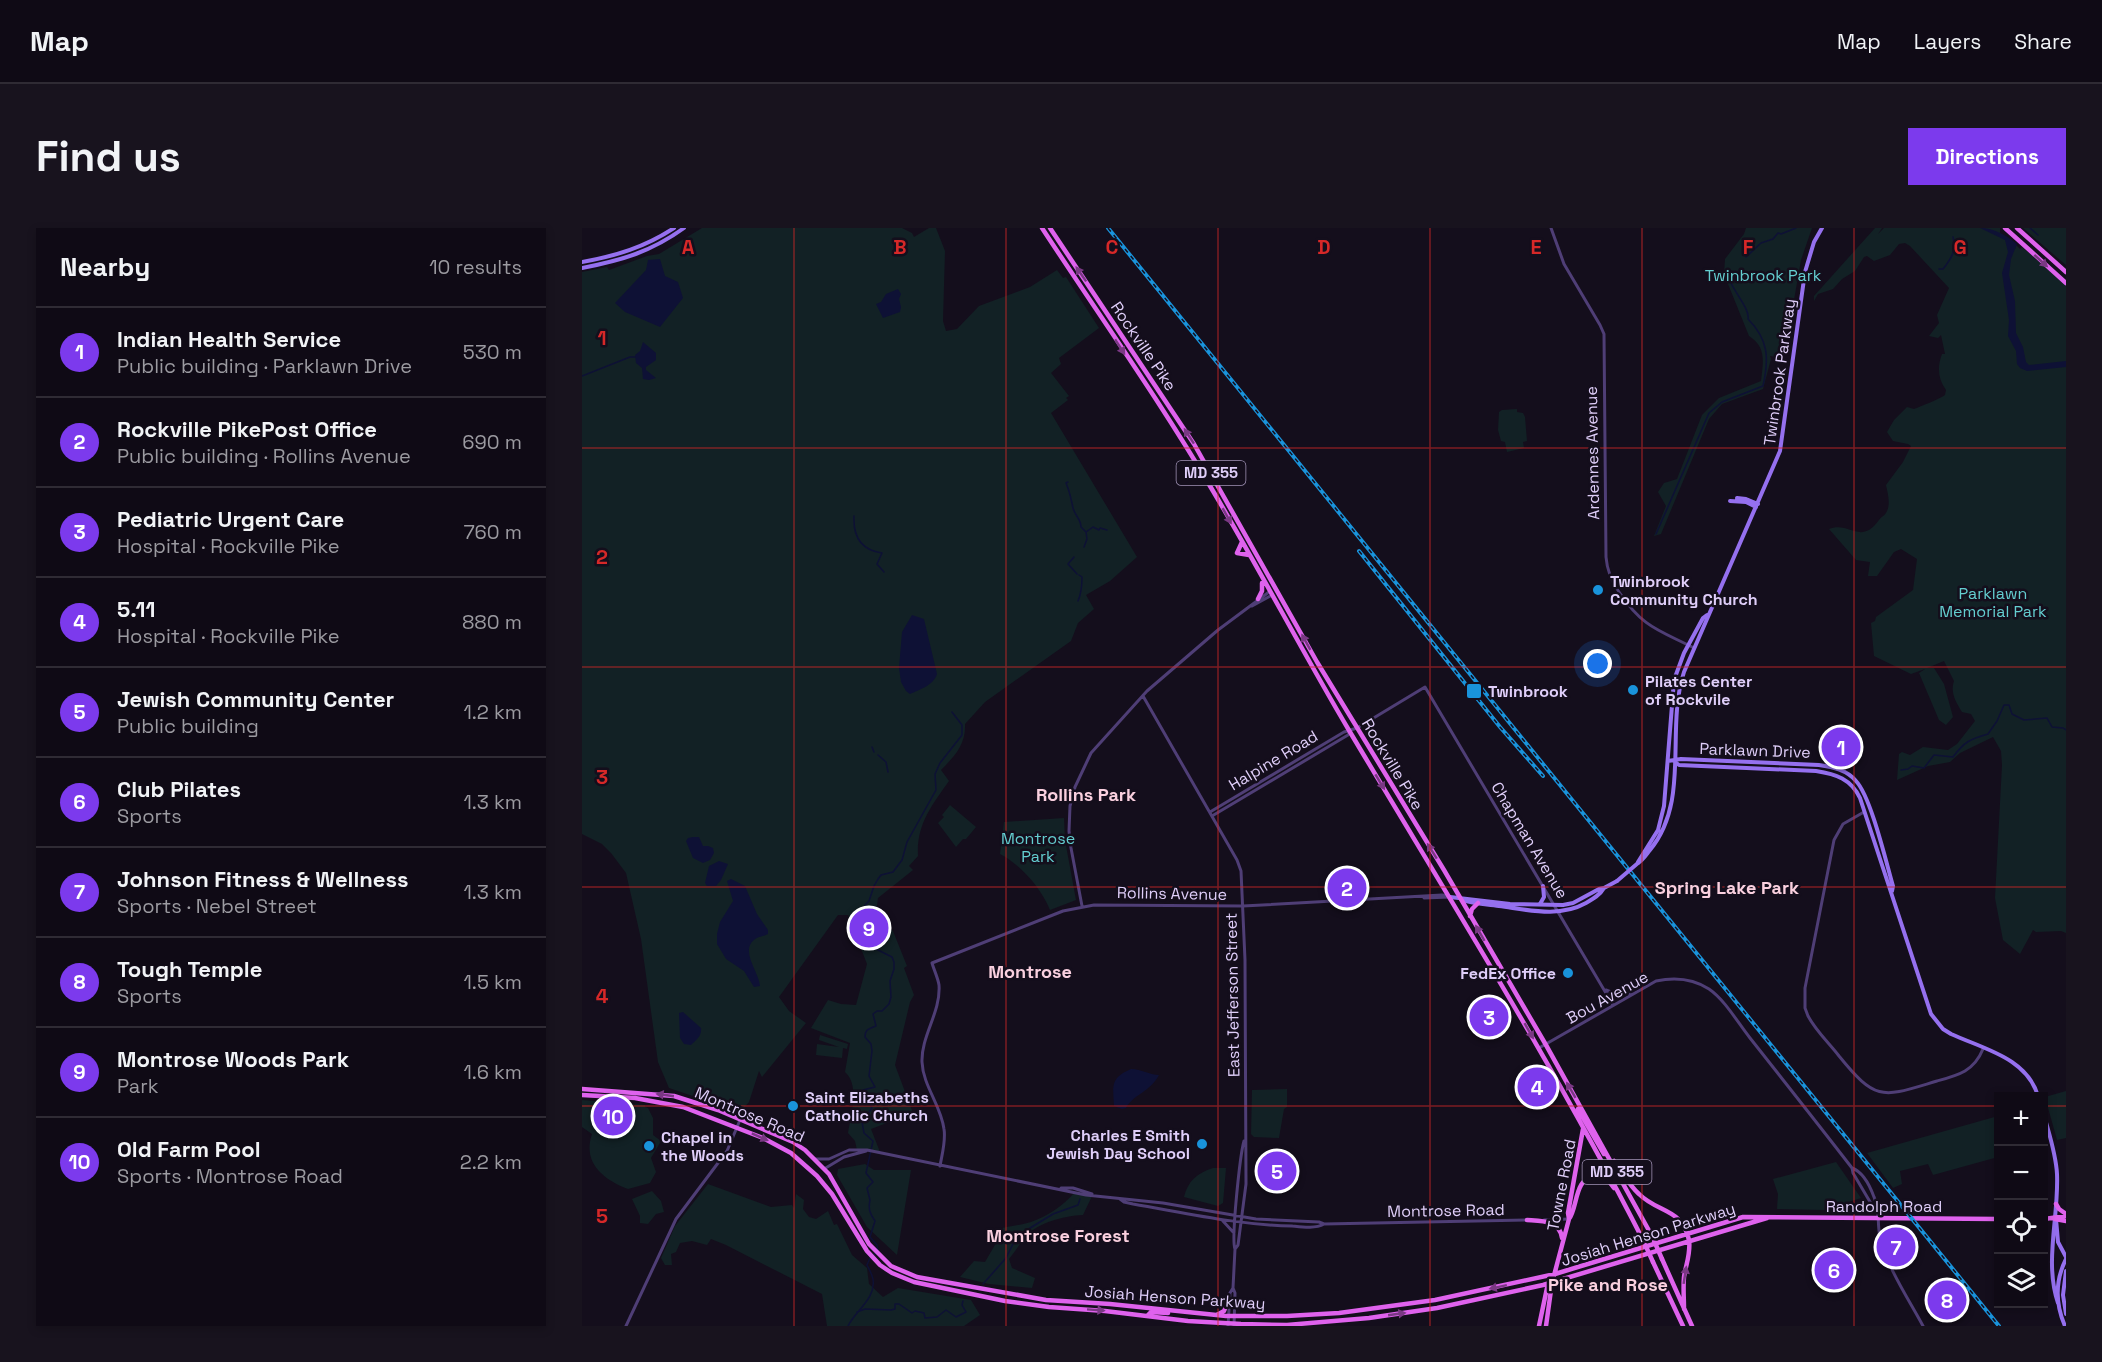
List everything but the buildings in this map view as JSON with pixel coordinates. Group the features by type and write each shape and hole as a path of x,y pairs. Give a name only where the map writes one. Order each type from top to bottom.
{"main road":[{"path":"582,262 631,251 650,243 674,228"},
{"path":"582,268 624,260 640,254 684,228"},
{"name":"Rockville Pike","path":"1042,228 1187,448 1350,732 1539,1048 1624,1202 1683,1326"},
{"name":"Rockville Pike","path":"1050,228 1194,444 1317,662 1546,1045 1652,1236 1692,1326"},
{"name":"Twinbrook Parkway","path":"1638,863 1662,817 1666,795 1672,689 1677,670 1688,645 1707,615 1780,451 1805,272 1814,242 1822,228"},
{"path":"2005,228 2066,283"},
{"path":"2017,229 2066,272"},
{"path":"1063,261 1069,257"},
{"path":"1737,498 1746,499 1757,505"},
{"path":"1730,501 1757,505"},
{"path":"1242,542 1237,554 1249,555"},
{"path":"1258,599 1262,591 1261,578"},
{"name":"Twinbrook Parkway","path":"1450,897 1536,905 1573,903 1617,880 1656,844 1668,819 1673,796 1679,690 1684,672 1708,620 1707,615"},
{"name":"Parklawn Drive","path":"1668,761 1681,759 1833,767 1849,775 1864,792 1893,886 1892,891"},
{"name":"Parklawn Drive","path":"1675,761 1679,765 1804,770 1835,774 1846,780 1856,790 1864,812 1931,1014 1943,1029 2010,1060 2032,1081 2036,1092"},
{"path":"1398,810 1409,815"},
{"path":"1403,819 1415,825"},
{"path":"1536,905 1541,904 1545,897 1543,886"},
{"name":"Twinbrook Parkway","path":"1460,898 1464,901 1478,903 1559,912 1576,908 1601,894 1604,888"},
{"path":"1470,916 1472,909 1478,903"},
{"name":"Montrose Road","path":"582,1089 674,1096 793,1142 814,1159"},
{"name":"Montrose Road","path":"582,1095 663,1102 696,1111 778,1145 806,1165"},
{"path":"1578,1109 1624,1191 1630,1197"},
{"name":"Towne Road","path":"1545,1326 1552,1283 1569,1219 1568,1213 1583,1137 1583,1126"},
{"path":"2048,1132 2055,1155 2057,1176 2053,1280 2065,1326"},
{"path":"1600,1142 1633,1188 1647,1201 1677,1216 1687,1233 1690,1251 1684,1278 1684,1310"},
{"name":"Josiah Henson Parkway","path":"814,1159 825,1169 867,1246"},
{"path":"806,1165 816,1169 825,1169"},
{"name":"Josiah Henson Parkway","path":"806,1165 832,1194 867,1246 887,1270 906,1280 1039,1306 1228,1325 1287,1325 1370,1318 1472,1301 1552,1283 1770,1217"},
{"path":"1569,1219 1574,1212 1581,1184 1590,1177 1600,1176 1608,1180 1624,1202"},
{"path":"2055,1219 2066,1215 2056,1204"},
{"name":"Josiah Henson Parkway","path":"879,1260 909,1275 1054,1301 1231,1316 1287,1316 1368,1310 1470,1293 1555,1274 1737,1218 1770,1217"},
{"name":"Randolph Road","path":"1770,1217 1994,1219"},
{"path":"2048,1219 2066,1221"},
{"path":"2055,1219 2058,1242 2066,1258 2058,1283 2058,1303"},
{"path":"1527,1220 1557,1226 1561,1232 1562,1244"},
{"path":"2066,1271 2063,1294 2066,1314"},
{"name":"Towne Road","path":"1539,1326 1547,1288 1552,1283"},
{"path":"1216,1315 1224,1311 1229,1299"},
{"path":"1147,1316 1153,1312 1179,1312"},
{"path":"1209,1323 1218,1326"}],"street":[{"name":"Ardennes Avenue","path":"1551,228 1564,264 1604,334 1606,557 1609,574 1635,615 1651,627 1694,648"},
{"path":"1082,906 1069,831 1070,806 1075,787 1091,753 1143,696 1218,630 1277,589"},
{"path":"1252,606 1258,599 1270,594"},
{"name":"Halpine Road","path":"1212,816 1425,687"},
{"name":"Chapman Avenue","path":"1425,687 1613,1005"},
{"name":"East Jefferson Street","path":"1143,696 1237,860 1242,878 1246,1185 1238,1245 1235,1250"},
{"name":"Halpine Road","path":"1209,812 1342,733 1350,732"},
{"path":"1870,810 1844,824 1833,840 1805,988 1804,998 1808,1016 1855,1076 1867,1087 1880,1092 1902,1092 1959,1075 1974,1066 1983,1049"},
{"name":"Rollins Avenue","path":"940,1166 945,1139 944,1128 925,1080 922,1064 924,1047 939,994 932,963 1063,911 1082,906 1106,904 1243,906 1442,895 1450,897"},
{"name":"Bou Avenue","path":"1539,1048 1656,981 1671,978 1687,980 1709,989 1852,1168 1859,1172 1870,1187 1878,1208 1876,1212 1881,1239 1889,1262 1923,1326"},
{"path":"1604,990 1616,994 1633,993"},
{"path":"626,1326 676,1219 727,1151 740,1120"},
{"name":"East Jefferson Street","path":"1234,1325 1229,1299 1233,1288 1234,1221 1240,1153 1244,1139"},
{"name":"Montrose Road","path":"825,1169 844,1157 867,1150"},
{"name":"Montrose Road","path":"814,1159 827,1160 844,1151 867,1150 1074,1192 1163,1203 1242,1217 1324,1224"},
{"name":"Montrose Road","path":"1120,1199 1124,1202 1241,1223 1301,1227 1324,1224 1569,1219"},
{"path":"1221,1219 1234,1233"},
{"name":"East Jefferson Street","path":"1228,1325 1235,1293 1233,1288"}],"green space":[{"path":"702,228 902,228 912,233 914,237 929,228 936,228 945,251 943,321 946,331 957,329 979,306 1030,287 1057,270 1063,278 1066,277 1099,328 1059,358 1061,364 1051,373 1069,396 1066,398 1068,400 1051,413 1137,557 1110,581 1086,595 1094,609 1078,623 1071,641 985,702 965,724 962,744 941,770 949,781 922,825 918,856 909,866 913,870 878,898 875,921 893,931 907,966 904,968 914,995 910,1002 895,1065 913,1113 871,1129 880,1152 857,1150 855,1141 848,1133 853,1092 850,1078 845,1072 850,1043 811,1028 828,1000 856,1005 867,964 848,915 838,915 779,997 789,1011 806,1023 762,1077 759,1071 749,1102 740,1112 669,1088 658,1062 641,939 626,873 602,844 582,834 582,272 607,267 609,270 659,254"},
{"name":"Twinbrook Park","path":"1746,228 1812,228 1801,260 1785,351 1782,358 1770,356 1763,389 1722,404 1709,419 1661,534 1654,536 1666,506 1658,492 1664,483 1677,479 1702,415 1719,398 1761,381 1763,362 1761,350 1755,340 1749,336 1728,284 1729,275 1724,275 1725,259"},
{"name":"Parklawn Memorial Park","path":"1875,228 1882,228 1878,234 1884,228 2000,228 2000,234 2015,249 2016,245 2020,249 2022,247 2066,285 2066,933 2033,930 2020,954 2003,940 1995,898 2002,765 2001,751 1993,737 1960,753 1950,762 1928,766 1897,780 1899,754 1902,752 1910,755 1923,747 1948,750 1957,744 1975,721 1971,714 1962,712 1958,705 1953,693 1954,681 1944,661 1927,668 1934,668 1944,684 1953,717 1946,725 1939,720 1919,673 1925,669 1911,674 1874,656 1871,623 1913,590 1917,559 1901,549 1894,552 1877,576 1868,576 1870,562 1856,560 1829,529 1836,527 1866,531 1885,514 1889,503 1886,485 1903,462 1911,446 1893,441 1887,432 1894,420 1907,407 1914,409 1945,395 1946,390 1939,373 1940,359 1942,354 1945,354 1941,335 1938,338 1929,336 1939,323 1937,315 1949,288 1910,246 1905,243 1899,244 1890,255 1874,261 1867,256 1864,257 1855,271 1842,279 1833,289 1818,294 1814,301 1814,296"},
{"path":"2023,228 2066,228 2066,265 2060,260"},
{"path":"1517,409 1517,412 1523,413 1525,417 1527,441 1523,442 1524,448 1507,452 1505,442 1501,441 1498,430 1499,412"},
{"path":"950,805 976,827 956,847 938,823"},
{"name":"Montrose Park","path":"1064,818 1065,840 1076,900 1050,910 1030,878 1000,854 1004,822"},
{"path":"820,1035 848,1044 847,1049 843,1048 842,1058 816,1055 817,1044 839,1047 819,1040"},
{"path":"1287,1089 1287,1107 1284,1109 1279,1138 1254,1137 1251,1134 1252,1090"},
{"path":"2066,1091 2066,1138 2057,1140 2048,1108 2048,1096"},
{"path":"582,1100 645,1105 648,1108 653,1118 653,1135 661,1141 651,1158 656,1172 650,1183 628,1189 611,1181 597,1169 590,1154 592,1134 582,1127"},
{"path":"1994,1117 1994,1158 1933,1175 1928,1164 1900,1171 1902,1184 1893,1188 1867,1153"},
{"path":"1836,1162 1861,1198 1824,1210 1777,1209 1778,1194 1773,1179"},
{"path":"865,1164 874,1170 911,1170 897,1255 867,1227 837,1175 838,1169"},
{"path":"1213,1168 1226,1168 1223,1203 1218,1206 1184,1197 1194,1178"},
{"path":"708,1184 771,1207 792,1205 794,1208 796,1194 804,1200 803,1209 809,1217 816,1219 828,1211 852,1255 867,1268 869,1284 883,1297 898,1288 971,1300 980,1315 964,1326 827,1326 822,1294 711,1239 707,1245 692,1241 680,1243 676,1252 671,1254 672,1265 665,1265 661,1258 675,1226"},
{"path":"652,1191 661,1201 664,1212 656,1214 648,1224 640,1223 640,1216 632,1199"},
{"path":"1075,1192 1093,1194 1083,1215 1060,1218 1031,1231 1009,1259 1012,1268 1035,1278 1032,1288 989,1284 960,1277 974,1261 985,1262 999,1238 994,1231 1043,1217"}],"shaded area":[{"path":"1980,228 2000,233 2017,244 2011,259 2009,275 2015,301 2016,333 2023,347 2026,362 2029,365 2066,361 2066,367 2027,371 2017,364 2016,351 2008,336 2009,320 2002,273 2008,252 2005,240"},
{"path":"660,259 665,276 678,282 683,298 660,327 625,312 615,303 646,270 648,260"},
{"path":"898,289 901,294 900,312 883,318 876,304 881,302 886,294"},
{"path":"643,342 656,353 656,360 646,367 646,370 656,378 649,380 643,379 642,368 636,363 635,355 640,351"},
{"path":"912,615 924,619 937,674 930,684 910,694 901,682 899,668 902,632"},
{"path":"699,837 703,846 713,848 714,853 710,860 703,863 693,858 686,841"},
{"path":"719,861 728,864 721,880 716,886 707,886 705,883 709,866"},
{"path":"731,879 745,886 757,914 768,930 768,934 754,940 749,950 760,986 754,987 744,971 726,959 717,944 720,922 733,901 727,881"},
{"path":"683,1012 701,1028 700,1036 691,1045 684,1044 680,1038 679,1013"},
{"path":"1131,1069 1159,1075 1151,1086 1122,1109 1114,1106 1114,1083 1119,1076"}],"waterway":[{"path":"1746,257 1761,243 1773,239 1778,233 1796,228"},
{"path":"2030,228 2038,235"},
{"path":"1939,269 1943,269 1952,254 1953,237"},
{"path":"1656,534 1709,413 1722,402 1763,386 1766,367 1764,342 1748,319 1745,307 1731,283"},
{"path":"582,376 635,357"},
{"path":"1068,482 1066,483 1074,511 1081,527 1086,532"},
{"path":"854,516 859,541 868,549 882,553 877,564 884,572"},
{"path":"1084,547 1087,539 1086,532 1093,527 1107,530"},
{"path":"1074,557 1068,564 1077,574"},
{"path":"1078,601 1082,580 1079,575"},
{"path":"1901,770 1912,766 1924,768 1934,755 1953,757 1968,742 1988,734 2004,705 2009,705 2012,714 2024,720 2047,718 2052,727 2066,730"},
{"path":"874,1255 878,1251 877,1245 870,1237 875,1221 870,1211 867,1188 873,1182 866,1173 873,1141 864,1133 862,1122 872,1108 870,1104 864,1103 861,1092 875,1087 869,1076 871,1044 865,1034 876,1026 873,1014 882,1011 889,1004 894,962 892,957 874,948 865,922 865,905 881,875 893,872 902,860 907,842 936,790 935,774 940,763 962,735 962,725 952,712"},
{"path":"872,747 874,752"},
{"path":"878,755 886,762 888,772"},
{"path":"983,1284 1006,1258 1017,1236 1053,1214 1078,1205 1080,1199"},
{"path":"848,1326 871,1293 873,1279 867,1265 870,1258"},
{"path":"857,1312 865,1309 891,1310 895,1309 895,1304 899,1304 912,1313 915,1311 924,1313 925,1318 937,1317 946,1310 956,1317 966,1312 962,1305 963,1301"}],"railway":[{"path":"1108,228 1999,1326"},
{"path":"1359,551 1500,727 1543,776"}],"place":[{"name":"Twinbrook Community Church","path":"1598,590"},
{"name":"Pilates Center of Rockvile","path":"1633,690"},
{"name":"Twinbrook","path":"1474,691"},
{"name":"Indian Health Service","path":"1841,747"},
{"name":"Rockville PikePost Office","path":"1347,888"},
{"name":"Montrose Woods Park","path":"869,928"},
{"name":"FedEx Office","path":"1568,973"},
{"name":"Pediatric Urgent Care","path":"1489,1017"},
{"name":"5.11","path":"1537,1087"},
{"name":"Saint Elizabeths Catholic Church","path":"793,1106"},
{"name":"Old Farm Pool","path":"613,1116"},
{"name":"Charles E Smith Jewish Day School","path":"1202,1144"},
{"name":"Chapel in the Woods","path":"649,1146"},
{"name":"Jewish Community Center","path":"1277,1171"},
{"name":"Johnson Fitness & Wellness","path":"1896,1247"},
{"name":"Club Pilates","path":"1834,1270"},
{"name":"Tough Temple","path":"1947,1300"}],"district":[{"name":"Rollins Park","path":"1086,795"},
{"name":"Spring Lake Park","path":"1727,888"},
{"name":"Montrose","path":"1030,972"},
{"name":"Montrose Forest","path":"1058,1236"},
{"name":"Pike and Rose","path":"1608,1285"}]}
